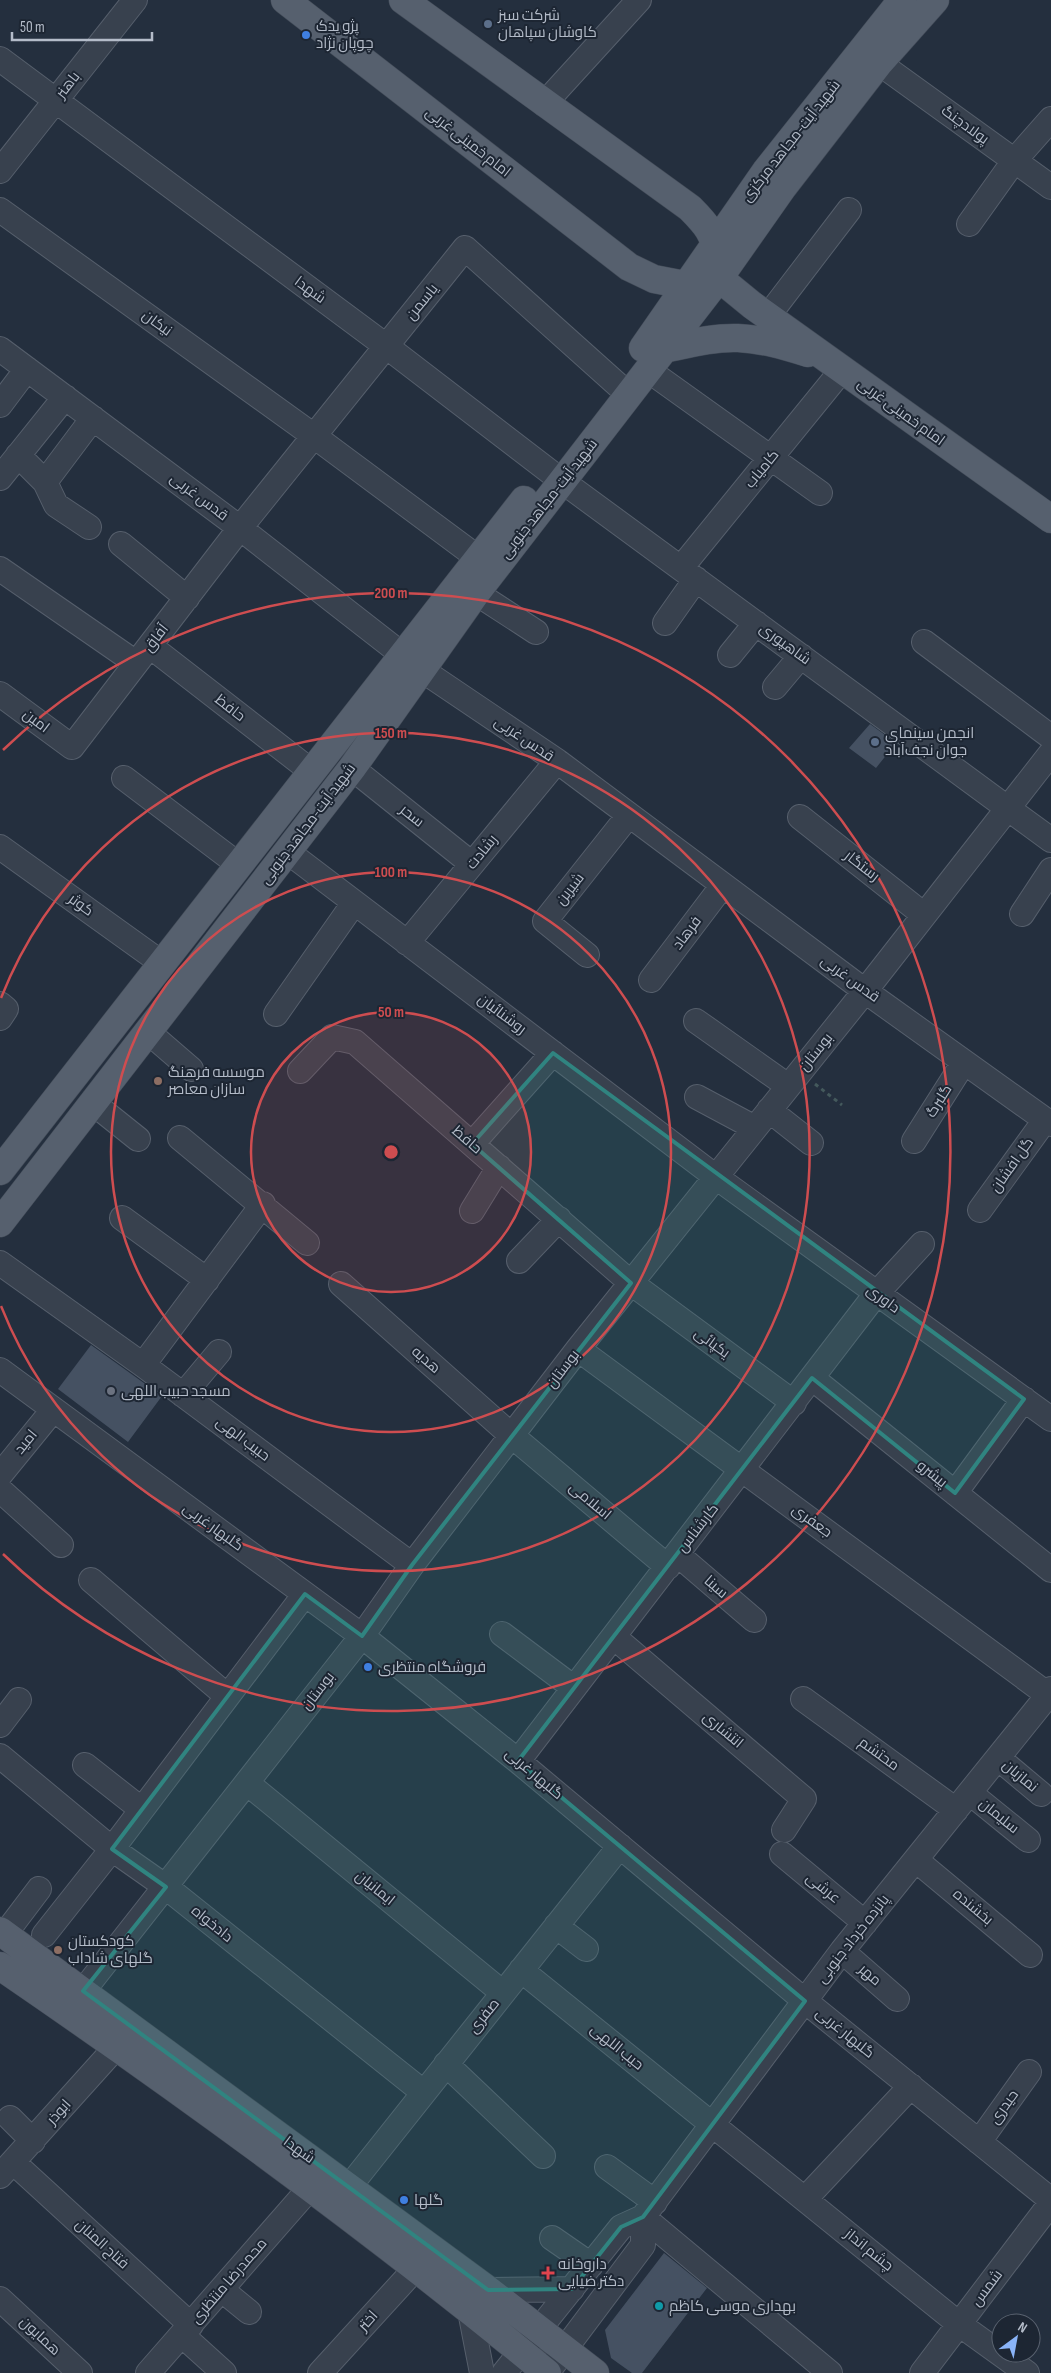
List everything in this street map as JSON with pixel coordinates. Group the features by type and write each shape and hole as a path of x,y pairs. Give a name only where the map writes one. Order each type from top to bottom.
{"main road":[{"name":"امام خمینی غربی","path":"285,0 629,268 654,279 685,285"},
{"path":"403,0 544,104 680,200 705,223 716,241 718,278 685,285"},
{"name":"شهید آیت-مجاهد مرکزی","path":"685,285 766,171 902,0"},
{"name":"شهید آیت-مجاهد مرکزی","path":"718,278 782,188 879,63 935,0"},
{"path":"680,200 715,208 733,202 766,171"},
{"path":"629,268 650,289 658,342 738,338 773,343 835,364"},
{"name":"امام خمینی غربی","path":"718,278 760,311 1051,519"},
{"name":"شهید آیت-مجاهد جنوبی","path":"0,1223 352,768 413,662 486,564 658,342 718,278"},
{"name":"شهید آیت-مجاهد جنوبی","path":"623,389 648,370 658,342 685,285"},
{"name":"شهید آیت-مجاهد جنوبی","path":"0,1171 163,964 311,771 476,593 486,564"},
{"name":"شهدا","path":"3,1932 488,2290 595,2373"},
{"name":"شهدا","path":"0,1966 117,2046 415,2268 547,2373"}],"street":[{"path":"544,104 639,0"},
{"name":"باهنر","path":"0,171 133,1"},
{"name":"شهدا","path":"0,59 386,346 555,476"},
{"name":"پولادچنگ","path":"879,63 1051,187"},
{"path":"969,224 1014,161 1051,119"},
{"name":"نیکان","path":"0,210 314,436 486,564"},
{"path":"760,311 849,210"},
{"name":"یاسمن","path":"240,528 466,248 623,389"},
{"name":"قدس غربی","path":"0,349 240,528 413,662 557,761 865,991 1048,1122"},
{"name":"کامیاب","path":"665,623 689,573 835,364"},
{"path":"0,405 27,369"},
{"path":"648,370 820,493"},
{"path":"0,478 64,397"},
{"path":"45,482 93,418"},
{"path":"18,455 45,482 56,505 89,527"},
{"name":"شاهپوری","path":"555,476 1051,840"},
{"name":"آفاق","path":"72,748 240,528"},
{"path":"121,544 186,598"},
{"name":"حافظ","path":"0,569 143,654 311,771"},
{"path":"476,593 536,632"},
{"path":"730,655 756,623"},
{"path":"924,642 1051,737"},
{"path":"775,687 801,656"},
{"name":"امین","path":"0,694 72,748"},
{"name":"بوستان","path":"83,1991 362,1636 412,1565 578,1348 865,991 1051,753"},
{"name":"رشادت","path":"407,942 557,761"},
{"name":"سحر","path":"352,768 472,864"},
{"path":"124,778 238,865"},
{"name":"شیرین","path":"587,955 545,921 629,815"},
{"name":"رستگار","path":"800,816 924,915"},
{"name":"کوثر","path":"0,847 163,964"},
{"name":"روشنائیان","path":"288,852 716,1176"},
{"path":"1022,914 1051,870"},
{"name":"فرهاد","path":"651,980 723,885"},
{"path":"276,1014 354,903"},
{"path":"0,1004 6,1009 0,1018"},
{"path":"696,1021 794,1080"},
{"path":"147,1031 191,1069"},
{"name":"حافظ","path":"300,1071 332,1037 355,1042 631,1282"},
{"path":"472,1144 553,1053"},
{"name":"گلبرگ","path":"914,1141 964,1062"},
{"path":"697,1097 762,1119 811,1143"},
{"path":"93,1103 138,1139"},
{"name":"گل افشان","path":"980,1210 1048,1122"},
{"path":"180,1138 263,1204 307,1243"},
{"path":"472,1211 499,1167"},
{"name":"داوری","path":"716,1176 876,1294 1051,1419"},
{"path":"143,1366 263,1204"},
{"path":"122,1218 206,1280"},
{"path":"519,1261 559,1219"},
{"name":"کارشناس","path":"518,1761 876,1294 922,1244"},
{"name":"حبیب الهی","path":"0,1263 183,1395 412,1565"},
{"name":"یکپائی","path":"631,1282 794,1403"},
{"name":"هدیه","path":"340,1284 512,1435"},
{"name":"جعفری","path":"578,1348 742,1470 1050,1693"},
{"path":"183,1395 219,1352"},
{"name":"گلبهار غربی","path":"0,1370 362,1636 518,1761 805,2001 1051,2201"},
{"name":"پیشرو","path":"812,1378 1051,1570"},
{"path":"955,1494 1024,1399"},
{"name":"امید","path":"0,1475 53,1410"},
{"name":"اسلامی","path":"512,1435 672,1561"},
{"path":"0,1490 61,1545"},
{"name":"سینا","path":"672,1561 754,1620"},
{"path":"91,1580 227,1696"},
{"path":"44,1935 112,1849 141,1808 305,1594"},
{"path":"502,1634 574,1688"},
{"name":"انتشاری","path":"614,1637 804,1799 784,1830"},
{"name":"پانزده خرداد جنوبی","path":"649,2209 842,1951 1050,1693"},
{"name":"محتشم","path":"803,1699 963,1802"},
{"path":"0,1725 19,1700"},
{"name":"دادخواه","path":"0,1756 112,1849 166,1887 423,2092"},
{"name":"نمازیان","path":"998,1758 1041,1794"},
{"path":"85,1765 141,1808"},
{"name":"ایمانیان","path":"247,1783 503,1993"},
{"name":"سلیمان","path":"963,1802 1028,1840"},
{"name":"صفری","path":"349,2187 620,1846"},
{"name":"عرشی","path":"782,1854 865,1923"},
{"name":"بخشنده","path":"916,1860 1030,1955"},
{"path":"3,1932 39,1889"},
{"path":"556,1926 586,1949"},
{"name":"مهر","path":"842,1951 897,1999"},
{"name":"حیب اللهی","path":"521,1970 713,2124"},
{"name":"ابوذر","path":"6,2169 117,2046"},
{"path":"446,2064 543,2156"},
{"name":"حیدری","path":"979,2142 1029,2072"},
{"path":"805,2199 911,2086"},
{"path":"10,2118 33,2141"},
{"name":"چشم انداز","path":"713,2124 959,2324 1027,2373"},
{"path":"607,2167 649,2209 830,2373"},
{"name":"فتاح المنان","path":"6,2169 186,2330 224,2373"},
{"name":"محمدرضا منتظری","path":"148,2373 309,2189"},
{"name":"شمس","path":"922,2373 1051,2201"},
{"path":"504,2373 621,2228 649,2209"},
{"path":"547,2373 643,2245 649,2209"},
{"path":"552,2238 591,2265"},
{"name":"اختر","path":"320,2373 415,2268"},
{"path":"488,2290 572,2289"},
{"path":"222,2290 249,2312"},
{"name":"همایون","path":"0,2299 80,2373"},
{"path":"470,2311 482,2373"}],"path":[{"path":"794,1080 842,1105"}],"highlighted area":[{"path":"553,1053 1024,1399 955,1493 812,1378 518,1761 805,2001 643,2217 621,2227 572,2289 488,2290 83,1991 166,1887 112,1849 305,1594 362,1636 412,1565 631,1283 472,1144"}],"building":[{"name":"انجمن سینمای جوان نجف‌آباد","path":"870,724 896,743 876,768 849,748"},
{"name":"مسجد حبیب اللهی","path":"91,1345 162,1396 128,1442 58,1389"},
{"name":"بهداری موسی کاظم","path":"664,2253 707,2288 642,2373 632,2373 611,2358 605,2330"}],"place":[{"name":"شرکت سبز کاوشان سپاهان","path":"488,24"},
{"name":"پژو یدک چوپان نژاد","path":"306,35"},
{"name":"انجمن سینمای جوان نجف‌آباد","path":"875,742"},
{"name":"موسسه فرهنگ سازان معاصر","path":"158,1081"},
{"name":"مسجد حبیب اللهی","path":"111,1391"},
{"name":"فروشگاه منتظری","path":"368,1667"},
{"name":"کودکستان گلهای شاداب","path":"58,1950"},
{"name":"گلها","path":"404,2200"},
{"name":"داروخانه دکتر ضیایی","path":"548,2273"},
{"name":"بهداری موسی کاظم","path":"659,2306"}]}
